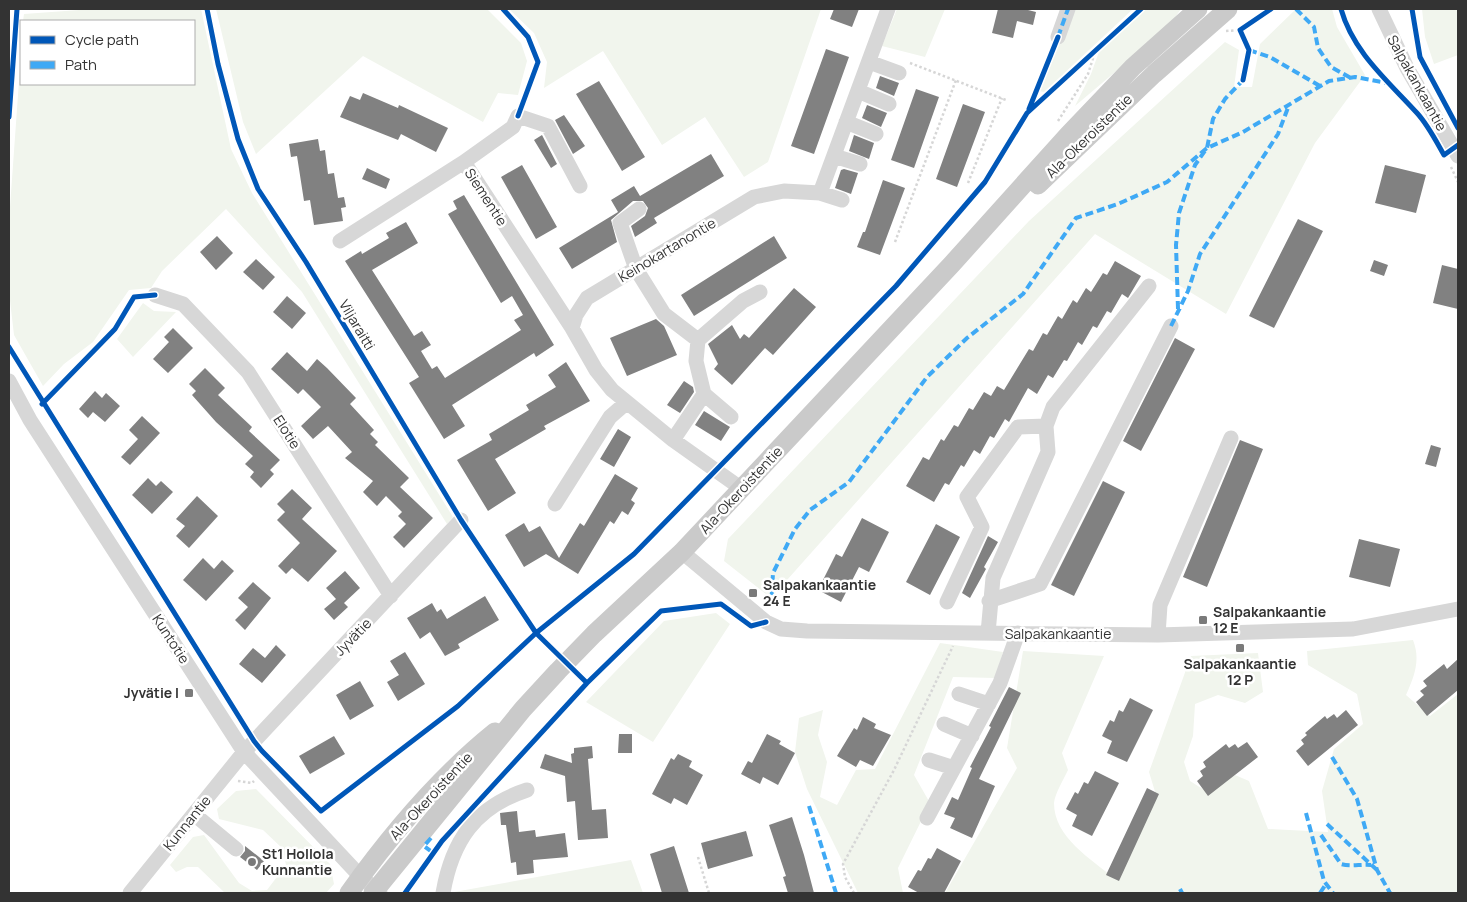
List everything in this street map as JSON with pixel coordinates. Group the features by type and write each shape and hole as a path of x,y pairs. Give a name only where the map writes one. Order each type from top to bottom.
{"main road":[{"name":"Ala-Okeroistentie","path":"376,892 523,709 594,634 682,552 742,489 952,264 1068,135 1134,67 1198,9"},
{"name":"Ala-Okeroistentie","path":"952,264 1079,147 1221,11"},
{"name":"Ala-Okeroistentie","path":"349,893 432,791 470,753 523,709"}],"street":[{"path":"820,193 888,9"},
{"path":"1058,37 1068,9"},
{"name":"Salpakankaantie","path":"1379,9 1406,68 1458,156"},
{"path":"869,62 900,66"},
{"path":"858,91 889,104"},
{"path":"464,162 513,127 518,116 548,126 580,186"},
{"path":"846,122 876,134"},
{"path":"834,156 860,164"},
{"name":"Siementie","path":"340,240 464,162 572,328"},
{"name":"Keinokartanontie","path":"572,328 576,315 587,298 754,197 784,191 820,193 842,200"},
{"path":"639,209 620,222 636,269 664,314 698,340"},
{"path":"988,633 993,578 1048,452 1046,426 1053,406 1149,286"},
{"path":"731,417 704,394 696,361 698,340 743,301 760,292"},
{"name":"Elotie","path":"155,295 183,304 248,372 391,596"},
{"path":"990,601 1040,584 1171,326"},
{"path":"572,328 596,370 612,390 672,440 742,489"},
{"name":"Kuntotie","path":"9,381 30,420 244,752 376,892"},
{"path":"672,440 704,394"},
{"path":"555,504 610,417 626,403"},
{"path":"947,602 982,527 967,497 1018,427 1046,426"},
{"path":"1158,635 1160,605 1231,438"},
{"name":"Jyvätie","path":"244,752 462,520"},
{"name":"Salpakankaantie","path":"682,552 766,622 781,629 1158,635 1353,629 1458,609"},
{"path":"927,818 1000,684 1018,633"},
{"path":"959,694 989,704"},
{"path":"944,724 972,736"},
{"name":"Kunnantie","path":"130,893 195,815 244,752"},
{"path":"929,760 954,768"},
{"path":"443,893 449,862 461,838 485,811 505,797 527,790"},
{"path":"195,815 236,849"}],"path":[{"path":"1243,37 1240,30 1245,27"},
{"path":"1088,58 1102,46"},
{"path":"1056,125 1088,74 1095,52"},
{"path":"12,80 13,62"},
{"path":"900,66 956,80 1006,100"},
{"path":"895,242 956,80"},
{"path":"968,182 1002,98"},
{"path":"854,893 845,877 843,864 894,770 954,643"},
{"path":"698,857 709,893"}],"shaded area":[{"path":"93,9 201,9 231,149 252,193 453,517 447,524 302,292 226,209 162,271 151,288 129,290 93,342 64,364 43,386 14,335 9,292 9,221 20,67 20,85 195,85 195,20 23,20 24,14"},
{"path":"216,9 487,9 521,43 527,61 518,95 498,93 483,122 363,56 256,154 243,122"},
{"path":"509,9 821,9 768,162 744,177 705,117 662,145 603,51 544,88 547,62 534,33"},
{"path":"897,9 945,9 925,57 882,46"},
{"path":"1072,9 1133,9 1044,92 1039,91"},
{"path":"1144,9 1181,9 1168,27 1075,106 1091,74 1100,49"},
{"path":"1296,9 1332,9 1337,27 1365,75 1315,143 1226,314 1095,234 771,598 724,561 728,539 1029,221 1225,42 1239,50 1234,87 1252,87 1260,44"},
{"path":"1422,9 1458,9 1458,55 1434,64 1425,37"},
{"path":"143,303 154,311 176,312 133,357 117,339"},
{"path":"716,613 730,624 653,742 586,702 664,621"},
{"path":"1413,640 1416,661 1414,675 1406,695 1430,716 1458,694 1458,893 945,893 1017,768 1007,748 1023,651 1104,656 1062,753 1068,770 1054,803 1060,826 1067,837 1085,855 1114,878 1156,795 1149,772 1191,656 1258,653 1263,692 1245,703 1218,695 1195,704 1193,736 1184,762 1190,781 1209,793 1235,775 1249,781 1268,829 1328,832 1322,791 1334,749 1363,724 1357,694 1308,665 1307,651"},
{"path":"940,643 1003,652 995,678 953,677 914,775 930,803 898,868 903,893 858,893 807,789 795,752 799,718 823,710 818,735 827,762 820,797 837,805 856,770 875,769"},
{"path":"256,789 330,864 334,884 326,893 225,893 198,867 187,867 176,872 170,865 193,837 204,835 239,883 252,891 267,890 286,865 283,849 263,830 219,819 217,809 236,791"},
{"path":"631,860 643,893 454,893 454,892"}],"building":[{"path":"834,9 859,9 852,27 830,19"},
{"path":"998,9 1024,9 1036,12 1033,25 1017,21 1013,38 992,33"},
{"path":"826,49 849,57 814,154 791,146"},
{"path":"880,76 899,83 894,96 876,88"},
{"path":"599,81 645,157 622,171 576,94"},
{"path":"916,89 939,97 914,168 891,160"},
{"path":"363,93 398,108 399,105 448,128 436,152 401,134 398,140 340,117 350,96 360,100"},
{"path":"963,104 985,112 957,187 936,179"},
{"path":"867,105 887,113 881,127 862,118"},
{"path":"564,115 585,146 573,154 555,120"},
{"path":"542,135 557,164 551,168 534,140"},
{"path":"854,135 874,143 869,159 849,151"},
{"path":"318,139 320,151 325,150 328,174 334,173 338,198 344,197 346,207 341,208 343,221 314,225 310,200 304,201 297,156 291,157 289,144"},
{"path":"711,154 724,176 654,218 657,223 635,237 631,226 645,216 648,208 643,201 633,201 611,220 617,242 572,269 559,248 618,212 611,200 634,186 640,196"},
{"path":"522,165 557,227 536,239 501,177"},
{"path":"1385,165 1426,175 1416,213 1375,203"},
{"path":"367,168 390,179 386,189 362,179"},
{"path":"844,169 858,173 851,194 835,188 841,170"},
{"path":"883,180 905,188 880,255 857,247 863,232 865,232"},
{"path":"464,195 554,345 536,357 534,353 452,405 465,426 444,439 409,383 419,377 345,261 361,251 362,254 389,238 386,233 406,222 418,243 372,270 414,336 422,331 431,345 421,351 432,369 437,366 445,378 521,330 514,320 523,315 512,296 501,303 448,214 457,209 453,201"},
{"path":"1298,219 1323,231 1274,328 1249,316"},
{"path":"217,236 233,253 216,270 200,252"},
{"path":"774,236 787,258 694,316 681,295"},
{"path":"256,259 275,277 263,290 243,272"},
{"path":"1374,260 1388,265 1384,276 1370,271"},
{"path":"1115,261 1141,276 1128,298 1122,294 1111,313 1107,311 1097,328 1093,326 1082,345 1078,342 1067,361 1064,360 1053,378 1048,375 1037,394 1028,388 1009,422 1005,419 994,438 990,436 980,454 974,450 964,467 961,465 949,485 945,483 934,502 906,486 923,457 929,460 941,439 944,441 954,425 958,427 969,408 973,410 984,392 991,396 997,386 1004,390 1029,349 1033,351 1043,333 1047,335 1058,316 1062,319 1073,300 1077,303 1086,288 1091,292 1103,273 1107,275"},
{"path":"1442,265 1458,269 1458,309 1433,303"},
{"path":"794,288 816,307 773,355 765,348 732,385 714,369 718,364 708,344 732,325 740,339 744,334 749,338"},
{"path":"287,296 306,313 292,329 273,312"},
{"path":"656,319 664,326 677,355 627,376 610,338"},
{"path":"173,328 193,348 168,373 153,359 169,342 164,337"},
{"path":"1175,338 1195,349 1141,451 1123,441"},
{"path":"287,352 307,371 317,359 356,398 350,404 374,430 370,434 378,442 375,445 409,478 400,487 433,518 404,548 393,537 406,524 398,516 402,512 386,496 377,506 363,492 373,481 345,458 352,452 328,426 313,439 301,426 321,407 303,389 298,394 271,369"},
{"path":"566,362 590,401 544,426 546,429 495,459 516,493 488,511 457,460 492,440 489,434 529,410 526,405 556,387 548,375"},
{"path":"205,368 225,388 218,395 252,427 249,431 280,460 270,470 274,474 261,488 250,477 254,472 245,464 253,456 216,422 192,395 196,391 189,384"},
{"path":"684,381 693,387 694,392 680,413 667,405"},
{"path":"95,391 102,398 106,393 120,406 105,422 93,412 88,418 79,409"},
{"path":"704,411 730,427 721,441 695,425"},
{"path":"142,416 160,433 130,465 121,457 138,439 129,430"},
{"path":"618,429 631,437 614,467 600,459"},
{"path":"1240,440 1263,449 1207,587 1183,577"},
{"path":"1431,445 1441,448 1436,467 1425,464"},
{"path":"615,474 638,488 631,500 635,503 628,515 622,511 614,524 610,521 578,574 546,554 524,567 505,535 524,523 529,532 540,526 559,558 580,523 584,526"},
{"path":"148,478 156,486 161,481 173,492 152,514 132,495"},
{"path":"1103,481 1125,492 1074,596 1051,585"},
{"path":"292,489 312,508 302,519 337,551 308,582 292,568 286,574 278,566 300,543 277,520 285,512 277,504"},
{"path":"197,496 218,516 189,548 176,536 185,526 176,519"},
{"path":"862,518 889,532 869,572 859,567 841,602 818,590 836,554 842,557"},
{"path":"936,524 960,537 930,595 906,582"},
{"path":"988,536 998,542 970,598 962,593"},
{"path":"1359,539 1400,549 1390,587 1349,577"},
{"path":"203,558 214,569 222,560 234,571 206,601 183,580"},
{"path":"345,571 360,588 344,603 348,607 334,620 324,609 336,599 326,588"},
{"path":"253,582 271,598 245,630 235,620 248,607 238,598"},
{"path":"485,596 499,620 458,644 460,648 445,656 430,632 420,639 407,618 432,603 437,612 441,609 447,619"},
{"path":"276,645 286,655 262,683 239,664 253,648 265,658"},
{"path":"405,652 425,684 398,701 387,682 399,675 390,661"},
{"path":"1458,659 1458,690 1427,716 1416,702 1424,695 1420,691 1427,686 1423,681 1444,664 1447,669"},
{"path":"360,681 374,706 350,720 336,695"},
{"path":"1009,687 1021,693 979,779 995,786 972,838 950,828 955,818 944,814 952,797 958,800 972,768 970,767"},
{"path":"1130,698 1153,710 1127,762 1107,753 1112,741 1102,736 1110,720 1114,722 1119,710 1123,712"},
{"path":"1346,710 1358,725 1308,766 1296,751 1304,744 1301,740 1307,735 1305,733 1325,716 1327,719 1334,714 1337,718"},
{"path":"863,717 876,724 874,728 891,735 873,766 860,760 856,767 837,756 854,728 857,730"},
{"path":"619,734 632,734 632,753 618,753"},
{"path":"767,734 781,741 779,744 795,753 778,785 763,777 760,784 741,774 748,761 752,763"},
{"path":"334,736 345,754 310,774 299,756"},
{"path":"1247,742 1258,757 1208,796 1197,781 1203,776 1200,771 1206,767 1203,762 1226,744 1229,748 1235,744 1238,748"},
{"path":"592,746 593,758 588,759 592,810 606,809 608,838 578,840 575,801 567,802 565,776 540,768 545,754 572,763 571,754 574,753 574,748"},
{"path":"678,754 692,761 689,767 703,775 687,805 674,798 671,804 652,794 671,758 674,760"},
{"path":"1095,771 1119,783 1092,836 1072,826 1077,815 1066,809 1075,792 1078,794 1084,782 1088,784"},
{"path":"1147,788 1159,794 1119,881 1106,875"},
{"path":"517,811 519,832 535,830 536,837 565,833 568,857 533,860 534,873 517,875 516,862 511,863 506,825 501,825 500,813"},
{"path":"792,817 814,893 788,893 783,877 786,876 769,825"},
{"path":"746,831 753,856 708,869 701,843"},
{"path":"245,846 264,861 257,870 240,857 245,851"},
{"path":"674,846 689,893 662,893 650,854"},
{"path":"937,848 961,861 944,893 919,893 908,887 918,870 921,871 928,858 931,859"}],"marked path":[{"path":"1058,37 1068,9"},
{"path":"1296,9 1314,27 1318,48 1331,67 1351,78"},
{"path":"1249,50 1270,57 1320,86"},
{"path":"771,607 773,573 795,529 810,510 849,482 927,377 967,338 1023,294 1076,218 1118,204 1167,182 1207,148 1243,132 1329,81 1355,77 1387,83"},
{"path":"1178,309 1176,245 1179,213 1195,165 1207,148 1213,119 1225,99 1243,80"},
{"path":"1171,326 1188,291 1200,254 1278,134 1289,105"},
{"path":"1332,757 1357,799 1377,870 1390,893"},
{"path":"809,806 836,893"},
{"path":"1306,813 1324,881 1333,893"},
{"path":"1327,824 1377,870"},
{"path":"1321,835 1341,864 1371,865"},
{"path":"431,838 424,846 432,852"},
{"path":"1320,893 1326,884"},
{"path":"1180,889 1182,893"}],"cycle path":[{"path":"9,117 17,9"},
{"name":"Viljaraitti","path":"207,9 218,64 238,139 258,189 306,262 461,520 536,633 587,683"},
{"path":"503,9 528,37 538,62 518,116"},
{"path":"9,347 254,741 321,811 458,706 536,633 634,554 896,286 985,182 1027,113 1141,9"},
{"path":"1243,80 1249,50 1240,30 1271,9"},
{"path":"1341,9 1354,39 1363,52 1421,118 1444,155 1458,145"},
{"path":"1412,9 1420,57 1458,128"},
{"path":"1029,109 1058,37"},
{"path":"42,404 115,329 134,297 155,295"},
{"path":"405,893 442,841 587,683 661,611 721,604 751,626 766,622"}],"place":[{"name":"Salpakankaantie 24 E","path":"753,593"},
{"name":"Salpakankaantie 12 E","path":"1203,620"},
{"name":"Salpakankaantie 12 P","path":"1240,648"},
{"name":"Jyvätie I","path":"189,693"},
{"name":"St1 Hollola Kunnantie","path":"252,862"}]}
